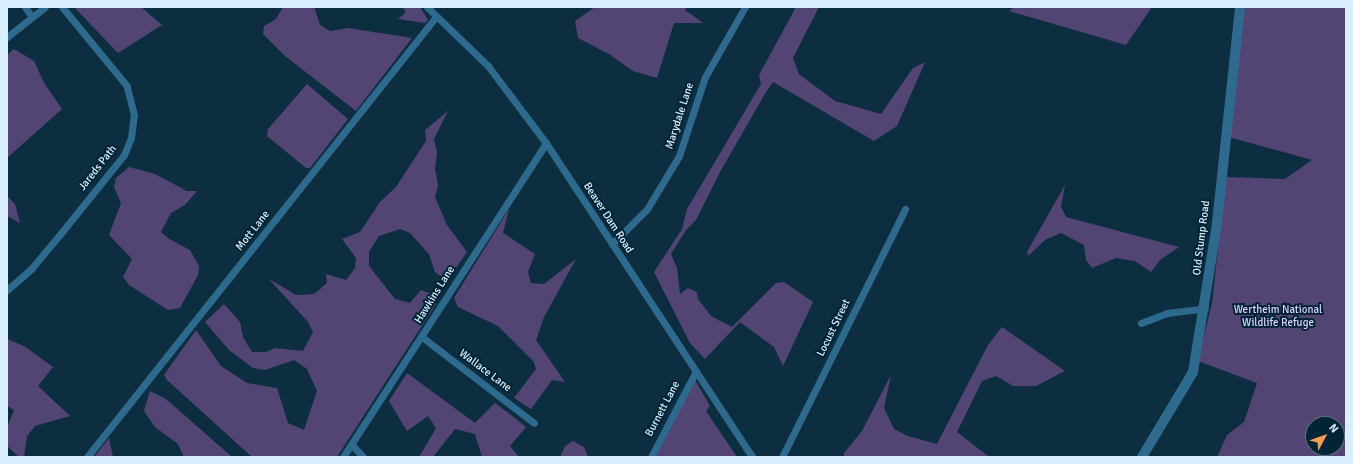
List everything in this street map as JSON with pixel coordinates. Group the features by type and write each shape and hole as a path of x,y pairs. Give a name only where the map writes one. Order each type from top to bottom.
{"street":[{"path":"25,7 32,17"},
{"path":"7,38 45,7"},
{"name":"Jareds Path","path":"7,290 31,269 61,233 124,155 131,138 134,115 127,86 62,7"},
{"name":"Beaver Dam Road","path":"426,7 435,18 488,66 546,143 752,457"},
{"name":"Marydale Lane","path":"612,244 647,209 679,156 705,77 745,7"},
{"name":"Old Stump Road","path":"1142,457 1194,372 1205,308 1240,7"},
{"name":"Mott Lane","path":"87,457 435,18"},
{"name":"Hawkins Lane","path":"343,457 546,143"},
{"name":"Locust Street","path":"782,457 905,209"},
{"path":"1141,323 1171,312 1205,308"},
{"name":"Wallace Lane","path":"422,337 534,423"},
{"name":"Burnett Lane","path":"651,457 696,371"},
{"path":"352,445 364,457"}],"green space":[{"path":"74,7 141,7 162,25 118,53"},
{"path":"283,7 314,7 320,25 330,31 348,28 412,38 356,111 285,56 263,34 264,26 276,19"},
{"path":"402,7 420,7 428,20 425,23 398,19 406,12"},
{"path":"595,7 687,7 685,10 703,23 674,23 657,78 633,71 609,54 578,38 575,21"},
{"path":"796,7 819,7 793,58 799,74 835,101 881,114 913,68 925,62 897,126 874,141 773,82 720,172 696,220 686,230 671,254 677,268 680,294 688,288 697,292 698,299 711,316 732,327 776,283 784,282 813,302 783,366 774,347 740,322 705,359 690,343 654,272 682,229 687,209 761,84 759,75"},
{"path":"1014,7 1152,7 1126,45 1009,11"},
{"name":"Wertheim National Wildlife Refuge","path":"1240,7 1346,7 1346,457 1217,457 1227,435 1244,422 1257,383 1198,361 1212,303 1226,177 1285,179 1312,160 1229,137"},
{"path":"14,49 34,61 44,83 62,109 7,158 7,55"},
{"path":"307,84 348,119 310,168 306,168 267,136 268,129"},
{"path":"448,111 434,139 437,153 435,169 438,185 435,197 447,225 467,252 447,281 435,272 429,254 410,233 400,229 379,236 369,252 369,266 395,299 410,303 421,290 429,293 436,304 337,457 252,457 167,380 164,375 196,330 221,366 247,383 277,388 288,423 304,430 317,391 307,369 294,360 265,370 253,368 229,350 205,322 224,304 240,322 243,337 252,352 266,352 275,348 303,351 313,332 308,322 269,279 296,295 314,294 327,283 326,274 346,280 355,268 356,258 342,239 360,232 380,202 396,187 426,141 425,130"},
{"path":"129,167 155,174 187,191 197,191 185,205 171,213 161,232 169,239 190,250 199,266 198,275 180,308 168,310 129,285 123,277 132,259 109,235 121,203 114,187 116,178"},
{"path":"1065,185 1061,207 1066,217 1179,247 1160,260 1151,272 1135,261 1116,258 1092,268 1086,260 1084,245 1061,233 1045,240 1028,256 1027,252"},
{"path":"7,196 15,204 20,223 7,216"},
{"path":"509,209 503,233 535,254 528,272 531,283 544,284 576,259 544,317 536,340 565,382 552,380 531,409 514,398 536,369 534,362 498,326 458,307 454,298"},
{"path":"1002,327 1065,371 1036,386 1013,386 996,376 982,381 957,432 989,457 844,457 844,453 862,431 891,375 884,408 894,429 908,436 937,444 988,345"},
{"path":"7,339 24,346 53,367 38,386 70,416 35,426 27,436 24,457 19,457 7,446 7,427 14,410 7,406"},
{"path":"407,373 475,423 495,403 511,415 526,427 510,446 519,457 482,457 475,434 455,429 433,457 419,457 436,428 428,416 407,431 389,401"},
{"path":"695,380 710,406 706,411 737,457 655,457"},
{"path":"150,391 166,399 232,457 184,457 178,444 155,427 144,411"},
{"path":"109,438 113,457 94,457"},
{"path":"573,441 584,447 588,457 560,457 565,446"}]}
